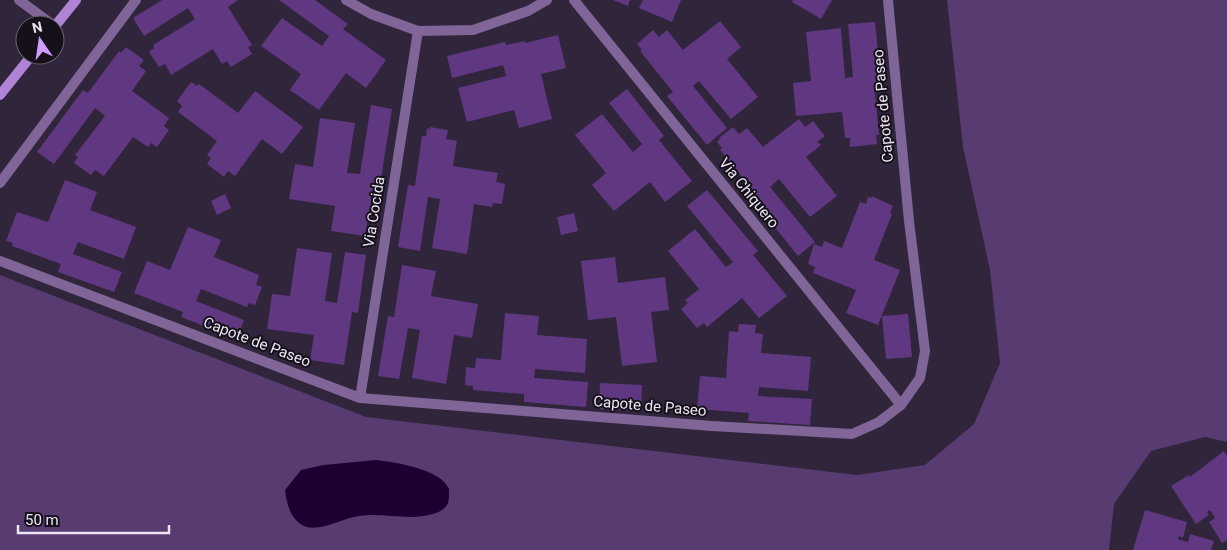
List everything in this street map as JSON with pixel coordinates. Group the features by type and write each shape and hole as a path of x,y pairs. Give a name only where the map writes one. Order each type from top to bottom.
{"main road":[{"path":"63,15 76,0"},
{"path":"0,95 24,65"}],"street":[{"path":"19,0 39,15"},
{"path":"0,182 136,0"},
{"path":"346,0 371,14 418,32 473,30 528,11 547,0"},
{"name":"Via Chiquero","path":"574,0 901,405"},
{"name":"Capote de Paseo","path":"0,261 360,398 712,426 852,434 880,422 901,405 920,378 925,351 909,221 888,0"},
{"name":"Via Cocida","path":"360,398 418,32"}],"shaded area":[{"path":"947,0 1227,0 1227,442 1205,437 1151,451 1114,504 1109,550 0,550 0,275 366,417 857,475 925,465 974,424 1000,363 990,270 963,147"},
{"path":"376,460 416,468 437,476 449,489 447,505 439,512 427,516 368,515 313,528 302,525 294,517 287,501 285,490 301,470 324,465"}],"building":[{"path":"162,0 238,0 228,7 252,45 248,47 252,54 231,67 227,61 222,64 213,49 171,75 165,64 159,67 149,52 154,48 153,45 195,19 188,8 144,36 133,18"},
{"path":"279,0 315,0 348,24 343,29 386,60 366,88 346,73 319,110 290,90 301,74 261,46 282,18 322,46 329,36"},
{"path":"613,0 630,0 628,6"},
{"path":"643,0 681,0 672,22 639,8"},
{"path":"793,0 832,0 821,19 792,2"},
{"path":"720,21 741,47 727,59 758,97 731,119 699,81 693,86 727,128 707,145 667,96 673,92 640,51 642,50 637,44 653,30 659,37 667,30 683,50"},
{"path":"875,22 881,83 874,83 879,135 876,135 877,144 850,147 850,138 845,138 842,112 796,116 793,83 811,81 806,32 841,28 845,78 853,77 848,24"},
{"path":"558,35 566,68 541,74 552,119 519,128 514,110 467,122 458,88 506,76 503,65 452,78 447,56 505,42 506,45 525,41 525,43"},
{"path":"126,47 144,60 139,66 146,71 132,91 169,118 164,126 169,130 157,147 151,143 148,147 133,137 104,176 95,170 91,175 74,163 78,157 75,155 105,116 95,108 54,164 37,152 83,90 88,93 119,51 121,53"},
{"path":"191,82 197,86 199,84 238,113 255,91 303,127 282,154 262,139 235,176 228,171 224,177 207,164 211,158 207,155 217,141 178,112 182,106 177,101"},
{"path":"627,89 664,136 659,140 692,181 665,202 650,182 614,211 592,185 606,173 575,135 602,114 633,152 642,144 609,103"},
{"path":"371,105 392,109 380,185 374,184 365,236 331,231 335,206 289,199 295,164 313,167 320,118 355,123 347,173 360,174"},
{"path":"799,119 805,127 813,121 825,136 817,142 821,145 806,157 837,196 810,217 779,179 770,187 815,242 798,256 748,194 753,190 720,150 722,148 717,142 719,138 733,127 739,134 747,128 763,147"},
{"path":"430,127 448,130 446,139 457,141 453,166 498,173 496,182 505,184 502,204 493,203 492,207 474,204 467,254 432,248 440,199 428,197 420,251 398,247 408,185 415,186 422,136 426,136 427,128 430,129"},
{"path":"65,180 97,192 90,210 136,227 124,259 78,242 73,254 122,272 114,292 58,272 61,264 12,246 13,243 6,241 17,212 48,222"},
{"path":"707,190 758,251 753,255 787,296 759,318 742,298 707,327 704,323 697,328 681,309 688,303 685,300 699,289 668,251 695,229 726,267 733,262 687,206"},
{"path":"225,194 231,208 217,215 211,201"},
{"path":"872,196 893,206 890,213 892,214 874,260 900,270 878,325 846,313 856,290 813,273 815,267 808,264 814,244 822,247 824,241 842,248 860,202 866,204 868,197 871,198"},
{"path":"574,213 578,231 561,235 557,217"},
{"path":"188,227 221,240 214,257 259,275 256,285 262,287 255,305 249,303 247,307 201,289 196,301 244,320 237,339 181,317 183,312 134,293 147,261 170,270"},
{"path":"297,248 332,253 325,301 337,303 345,252 366,255 358,313 352,312 344,365 310,360 314,335 267,329 272,294 290,296"},
{"path":"615,257 618,283 665,277 669,310 651,312 657,362 622,366 616,317 588,320 581,261"},
{"path":"402,265 436,271 431,296 478,304 472,338 454,335 446,384 412,378 420,330 408,328 399,379 378,376 388,316 394,317"},
{"path":"505,313 539,316 537,335 587,339 585,373 535,369 534,378 588,382 586,407 524,402 524,394 473,390 473,386 465,385 466,367 475,368 476,358 501,360"},
{"path":"908,314 912,357 886,359 882,316"},
{"path":"739,324 756,325 755,333 763,334 761,353 811,357 808,391 759,387 758,396 812,399 810,425 748,421 749,413 697,409 700,376 726,378 729,331 738,332"},
{"path":"600,383 642,385 641,411 599,409"},
{"path":"1224,451 1227,456 1227,540 1222,543 1209,522 1215,518 1210,510 1207,512 1209,515 1196,524 1171,486 1189,475 1190,477"},
{"path":"1145,510 1187,522 1183,538 1179,536 1178,539 1188,542 1190,534 1214,541 1211,550 1133,550"}]}
